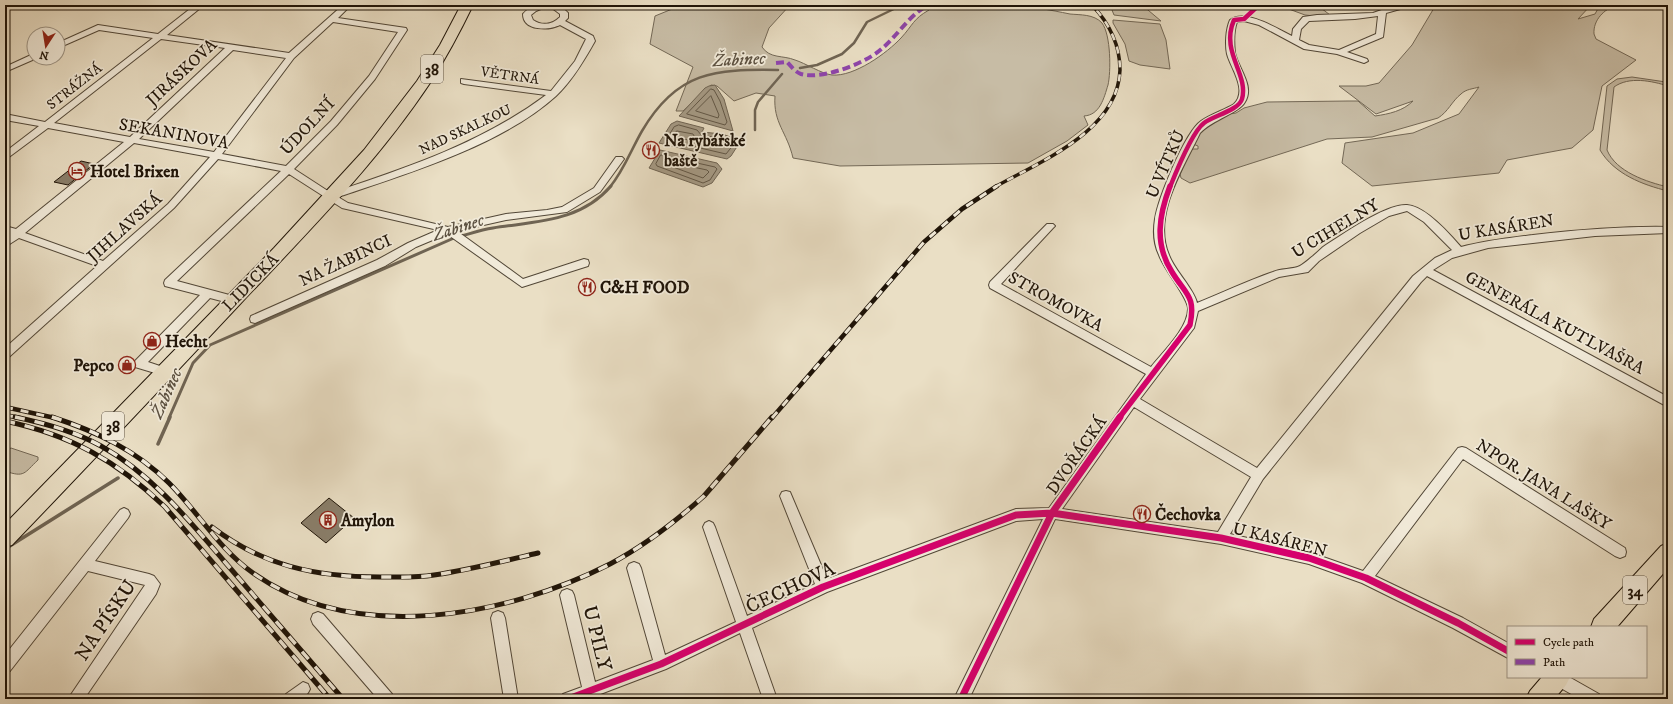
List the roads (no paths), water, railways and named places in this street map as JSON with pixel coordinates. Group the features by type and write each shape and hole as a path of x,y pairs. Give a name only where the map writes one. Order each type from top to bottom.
{"main road":[{"name":"LIDICKÁ","path":"5,538 331,197 377,145 414,97 446,47 467,5"},
{"name":"34","path":"1603,626 1668,553"},
{"path":"1538,699 1555,678"}],"street":[{"name":"STRÁŽNÁ","path":"5,158 200,5"},
{"name":"JIHLAVSKÁ","path":"5,354 171,206 216,156 291,56 347,5"},
{"path":"1364,61 1339,52 1313,48 1296,40 1297,29 1306,19 1317,17 1355,17 1374,15 1407,6"},
{"path":"1339,52 1380,35 1383,23 1381,17 1383,12"},
{"name":"ÚDOLNÍ","path":"208,293 169,283 334,123 372,77 404,30 331,19"},
{"name":"U VÍTKŮ","path":"1193,308 1191,300 1171,271 1163,254 1159,234 1160,219 1166,196 1196,132 1204,123 1237,106 1242,101 1244,87 1231,53 1231,27 1234,20 1244,19 1262,24 1296,40"},
{"name":"NAD SKALKOU","path":"331,197 406,171 453,151 512,123 554,94 591,41 590,38 561,22"},
{"path":"66,42 98,27 291,56"},
{"name":"JIRÁSKOVA","path":"5,244 131,142 231,47"},
{"path":"5,70 26,61"},
{"name":"VĚTRNÁ","path":"464,81 554,94"},
{"name":"SEKANINOVA","path":"5,117 131,142 288,169 345,206 433,225 454,235"},
{"name":"NA ŽABINCI","path":"255,319 380,263 412,246 454,235 506,218 564,210 578,203 597,190 619,159"},
{"name":"U CIHELNY","path":"1193,308 1277,274 1304,269 1308,264 1340,239 1401,208 1412,210 1430,223 1448,238 1458,251"},
{"name":"STROMOVKA","path":"1050,226 994,285 1153,373"},
{"path":"5,229 104,265"},
{"name":"U KASÁREN","path":"1221,538 1259,475 1417,279 1438,261 1458,251 1477,246 1547,237 1619,231 1668,230"},
{"path":"454,235 522,284 584,263"},
{"name":"GENERÁLA KUTLVAŠRA","path":"1426,271 1668,402"},
{"path":"165,372 138,364 208,293 233,300"},
{"name":"DVOŘÁCKÁ","path":"962,699 1052,512 1132,400 1190,325 1193,308"},
{"path":"1132,400 1259,475"},
{"name":"NPOR. JANA LAŠKY","path":"1366,578 1462,452 1620,552"},
{"path":"786,496 823,587"},
{"name":"U KASÁREN","path":"1052,512 1221,538 1309,558 1366,578 1507,650"},
{"name":"ČECHOVA","path":"568,699 661,664 745,626 823,587 1016,515 1052,512"},
{"path":"5,666 124,514"},
{"path":"709,527 770,699"},
{"name":"NA PÍSKU","path":"75,699 151,590 153,584 149,580 84,564"},
{"path":"634,568 661,664"},
{"name":"U PILY","path":"567,595 590,690"},
{"path":"498,618 511,699"},
{"path":"318,619 387,699"},
{"path":"1558,678 1594,699"},
{"path":"291,699 303,689"}],"water":[{"path":"715,85 724,99 733,131 679,116 705,88"},
{"path":"677,121 704,128 702,132 722,134 739,140 740,142 731,156 727,159 659,143 671,124"},
{"path":"660,150 717,163 722,169 712,183 703,187 649,168"}],"waterway":[{"name":"Žabinec","path":"800,68 817,65 842,54 854,43 867,22 902,5"},
{"name":"Žabinec","path":"610,187 655,111 669,96 684,85 717,73 778,70"},
{"path":"755,130 755,110 758,102 782,74"},
{"name":"Žabinec","path":"169,418 193,363 210,345 454,238 488,229 557,218 572,213 586,207 599,198 610,187"},
{"name":"Žabinec","path":"158,444 170,417"},
{"name":"Žabinec","path":"5,549 118,478"}],"railway":[{"path":"995,187 1054,155 1074,142 1092,127 1106,110 1116,91 1120,70 1118,52 1116,43 1104,19 1092,5"},
{"path":"772,418 924,242 962,209 997,186"},
{"path":"5,407 54,418"},
{"path":"5,415 15,417"},
{"path":"15,417 20,418"},
{"path":"15,417 59,428 80,436 101,446 136,469 182,513 343,699"},
{"path":"54,418 99,435 129,451 156,471 180,494 219,542 253,573 293,595 337,609 383,616 431,615 478,609 525,598 569,583 610,564 659,533 704,496 772,417"},
{"path":"5,421 29,427 72,442 111,463 147,491 165,507 330,699"},
{"path":"212,527 231,540 271,560 291,567 334,575 380,577 427,576 473,568 538,553"}],"place":[{"name":"Na rybářské baště","path":"651,150"},
{"name":"Hotel Brixen","path":"77,171"},
{"name":"C&H FOOD","path":"587,287"},
{"name":"Hecht","path":"152,341"},
{"name":"Pepco","path":"127,365"},
{"name":"Čechovka","path":"1142,514"},
{"name":"Amylon","path":"328,520"}]}
